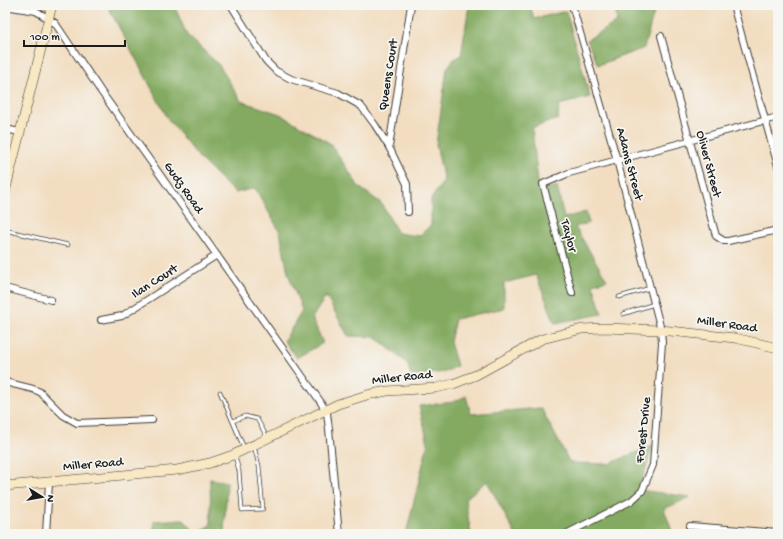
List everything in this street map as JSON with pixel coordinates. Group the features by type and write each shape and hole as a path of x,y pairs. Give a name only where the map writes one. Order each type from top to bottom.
{"street":[{"path":"5,192 52,5"},
{"path":"231,5 266,61 276,71 291,79 338,93 361,106 375,124 389,147 407,184 408,212"},
{"name":"Queens Court","path":"389,147 411,5"},
{"name":"Adams Street","path":"572,5 617,160 661,330"},
{"path":"734,5 778,166"},
{"name":"Gudz Road","path":"5,6 36,11 48,17 55,23 325,410"},
{"name":"Oliver Street","path":"661,36 716,236 724,241 728,241 778,230"},
{"path":"617,160 778,117"},
{"path":"5,129 20,132"},
{"name":"Taylor","path":"572,293 543,184 569,173 617,160"},
{"name":"Ilan Court","path":"101,320 122,316 217,255"},
{"path":"5,288 51,300"},
{"name":"Miller Road","path":"5,486 177,470 210,463 235,454 325,410 367,395 387,391 436,388 453,384 476,375 542,338 559,334 603,328 661,330 735,338 778,348"},
{"name":"Forest Drive","path":"566,534 631,502 642,491 650,475 653,465 659,400 662,343 661,330"},
{"path":"5,382 40,392 63,416 77,423 152,420"},
{"path":"325,410 329,429 339,534"},
{"path":"46,534 49,483"},
{"path":"690,526 741,532 778,533"}],"lane":[{"path":"5,230 68,245"},
{"path":"619,298 650,288"},
{"path":"623,314 654,304"},
{"path":"220,392 245,449"},
{"path":"232,421 245,416 257,419 268,438"},
{"path":"235,454 239,471 242,510 264,509 259,466 254,445"}],"green space":[{"path":"107,5 174,5 187,35 219,65 241,101 280,114 331,144 359,187 381,203 398,233 419,236 431,225 431,199 444,181 436,144 447,68 454,59 461,56 469,5 530,5 534,19 566,11 590,97 559,105 558,119 532,128 539,191 557,186 564,218 586,212 589,223 575,227 607,280 593,284 602,314 555,323 536,275 504,283 504,308 455,319 450,342 457,366 445,372 411,376 407,363 375,337 348,336 326,296 312,318 323,343 297,358 284,341 302,311 288,273 280,232 255,188 235,193 201,160 168,119"},
{"path":"615,5 656,5 644,48 598,65 587,40 617,22"},
{"path":"466,396 471,414 541,408 570,463 609,464 653,445 639,490 690,497 664,509 673,534 515,534 487,481 465,499 471,534 406,534 428,443 419,406 453,402"},
{"path":"210,479 227,482 224,534 198,534 211,524"},
{"path":"183,519 197,534 154,534 154,521"}]}
